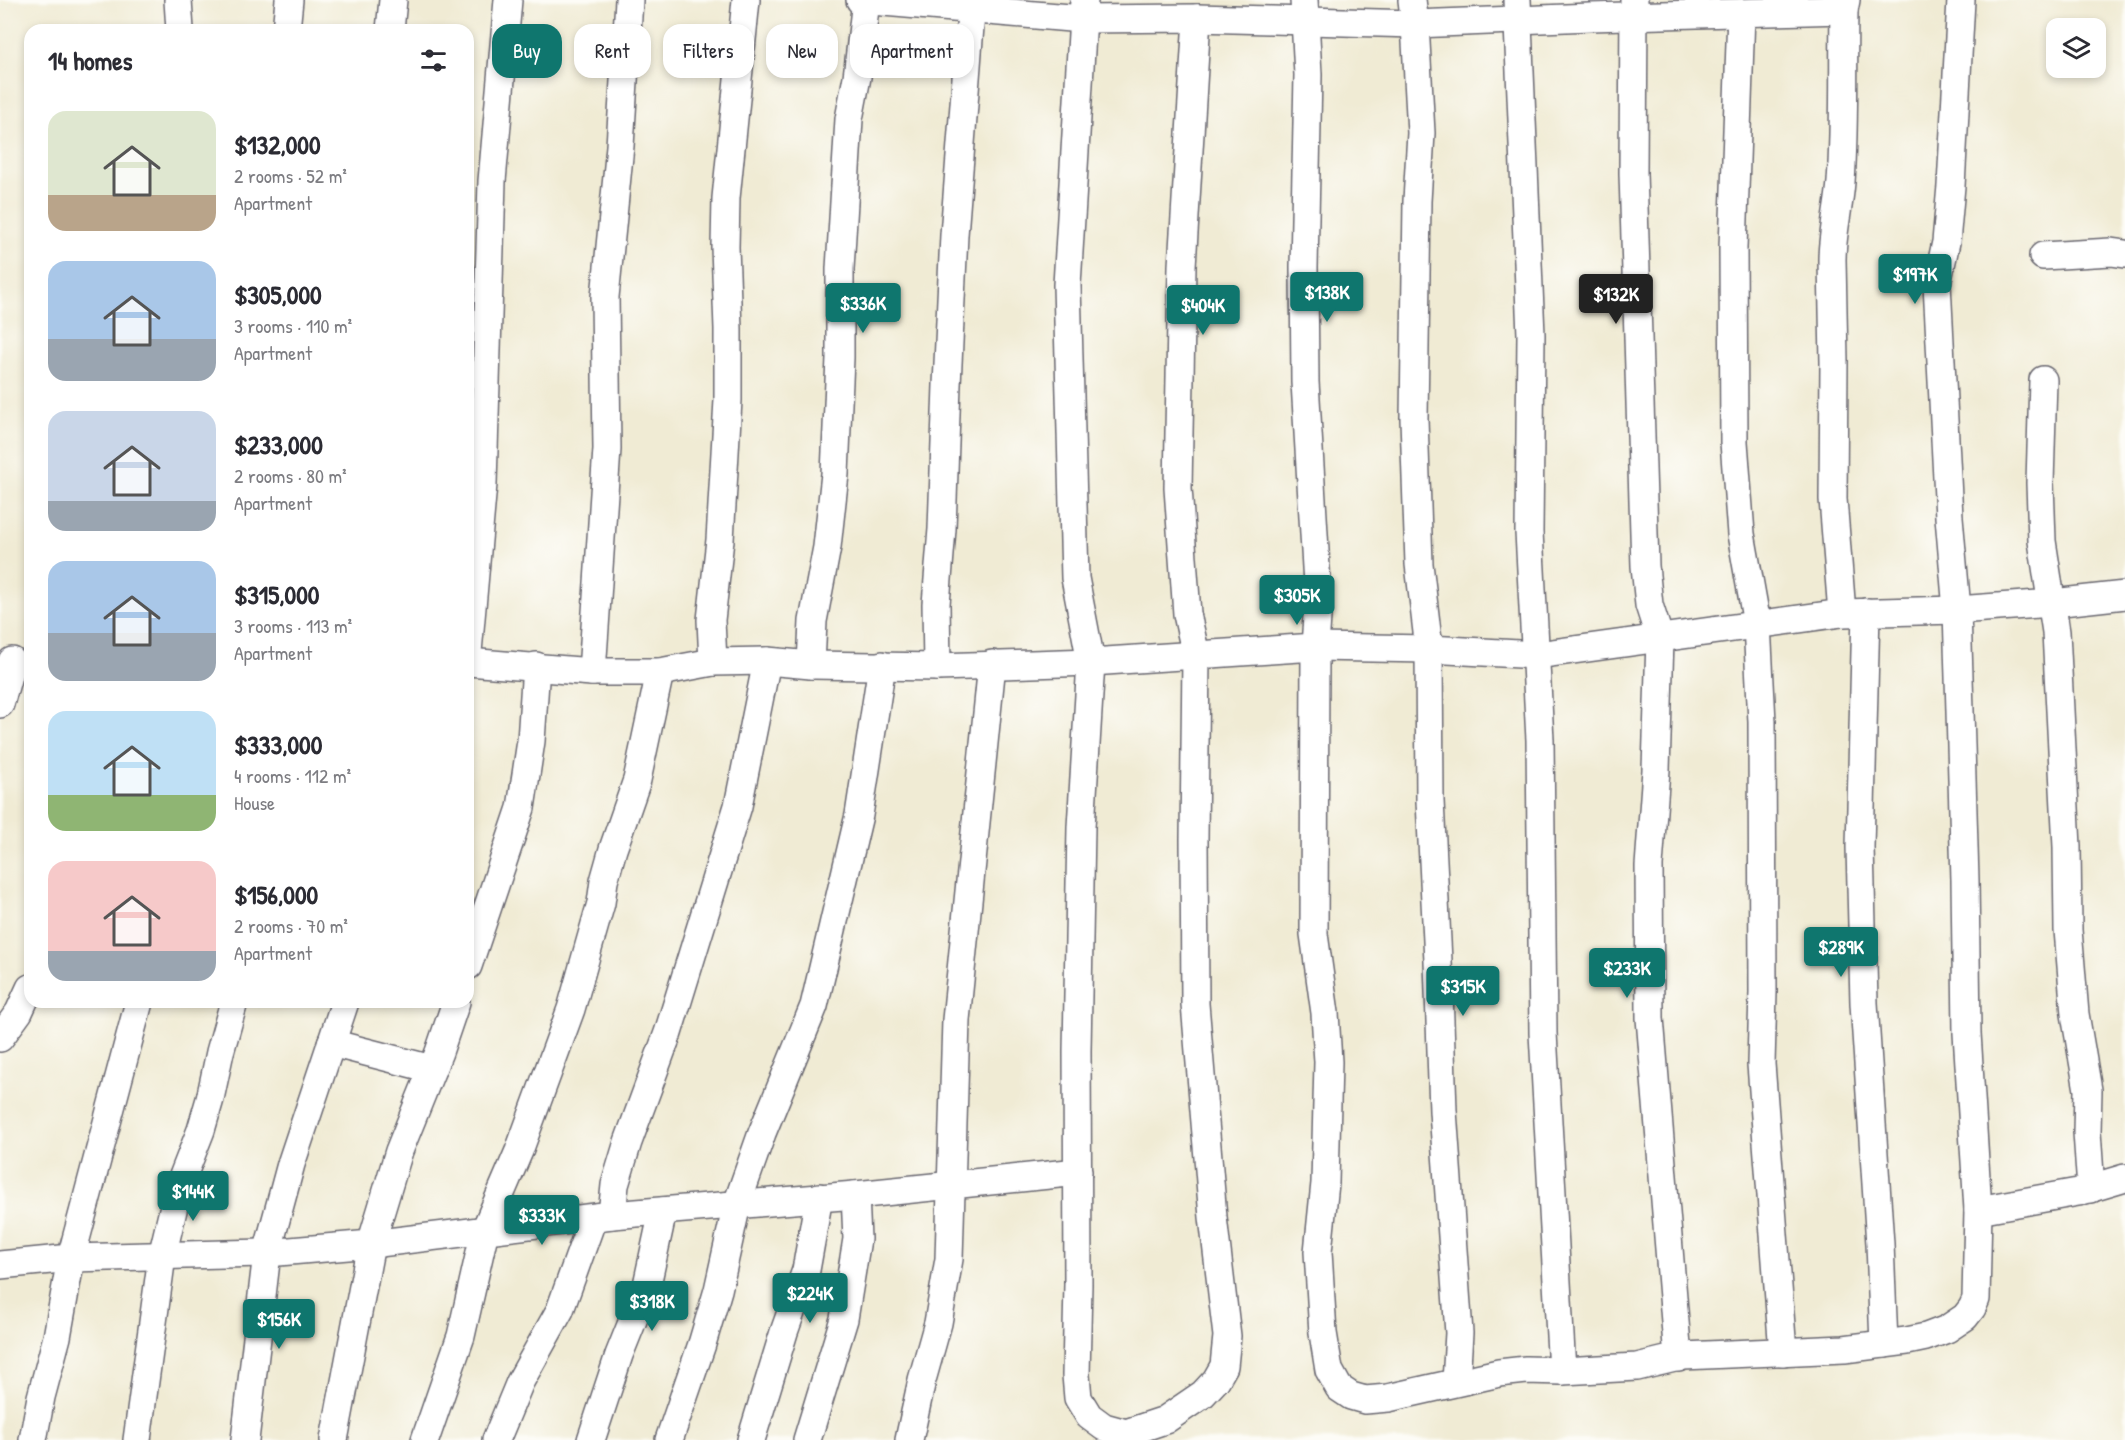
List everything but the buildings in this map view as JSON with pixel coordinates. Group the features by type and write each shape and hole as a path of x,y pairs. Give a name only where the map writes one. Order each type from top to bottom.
{"street":[{"path":"175,24 178,0"},
{"path":"287,24 289,0"},
{"path":"391,24 393,0"},
{"path":"474,585 483,484 492,181 508,0"},
{"path":"592,672 607,449 605,297 619,157 629,0"},
{"path":"713,662 711,620 720,540 728,400 726,198 746,0"},
{"path":"861,0 1083,10 1197,18 1306,11 1413,12 1845,5 1841,186 1832,252 1834,362 1832,489 1854,613 1864,1002 1880,1244 1884,1344"},
{"path":"811,665 813,621 827,546 835,474 840,358 840,269 849,119 857,77 866,0"},
{"path":"1306,11 1308,75 1304,267 1305,382 1318,601 1315,647 1314,934 1329,1062 1325,1183 1318,1252 1323,1333 1329,1370 1339,1388 1351,1396 1365,1400 1388,1398 1480,1376 1517,1371 1637,1367 1678,1358 1844,1349 1884,1344 1926,1337 1941,1332 1965,1317 1976,1299 1978,1210 1967,1033 1957,610 1948,517 1937,284 1946,242 1951,186 1961,0"},
{"path":"937,667 936,604 942,529 951,290 972,5"},
{"path":"1635,8 1634,173 1645,566 1648,605 1660,639 1656,770 1649,866 1649,977 1655,1082 1678,1358"},
{"path":"1750,8 1733,248 1734,442 1741,534 1757,624 1762,722 1761,1064 1783,1352"},
{"path":"1083,10 1067,285 1075,578 1091,662 1081,827 1077,1051 1076,1375 1078,1398 1089,1416 1104,1427 1126,1432 1165,1420 1188,1406 1216,1380 1224,1366 1226,1325 1213,1217 1195,1004 1196,656 1187,614 1178,488 1182,266 1197,18"},
{"path":"1518,10 1531,335 1529,532 1537,655 1543,1033 1562,1371"},
{"path":"1413,12 1421,133 1417,201 1414,419 1419,564 1429,649 1430,801 1443,1111 1459,1333 1456,1382"},
{"path":"2043,256 2111,252 2125,254"},
{"path":"2043,380 2041,518 2044,560 2053,603 2056,632 2067,847 2068,940 2075,1014 2088,1090 2087,1132 2091,1188"},
{"path":"474,662 592,672 660,672 713,662 767,661 811,665 937,667 1091,662 1315,647 1429,649 1537,655 1757,624 1854,613 1957,610 2053,603 2125,594"},
{"path":"0,704 14,661"},
{"path":"496,1440 520,1382 560,1310 602,1217 668,1033 738,807 767,661"},
{"path":"909,1440 942,1302 949,1259 956,1020 992,664"},
{"path":"669,1440 715,1301 737,1204 762,1133 814,1006 859,815 882,665"},
{"path":"474,948 521,808 531,741 536,666"},
{"path":"426,1440 461,1336 485,1230 519,1151 571,1009 601,903 604,881 613,849 637,780 660,672"},
{"path":"0,1038 20,1012 24,1002"},
{"path":"33,1440 41,1397 57,1337 70,1258 137,1008"},
{"path":"137,1440 162,1256 178,1189 210,1100 232,1008"},
{"path":"245,1440 267,1253 291,1164 343,1008"},
{"path":"334,1440 371,1244 399,1151 454,1008"},
{"path":"331,1043 432,1069"},
{"path":"0,1265 70,1258 267,1253 371,1244 663,1210 855,1195 1078,1172"},
{"path":"1978,1210 2035,1201 2125,1178"},
{"path":"807,1440 846,1309 857,1239 855,1195"},
{"path":"751,1440 784,1332 806,1270 819,1197"},
{"path":"591,1440 619,1356 647,1286 663,1210"}]}
